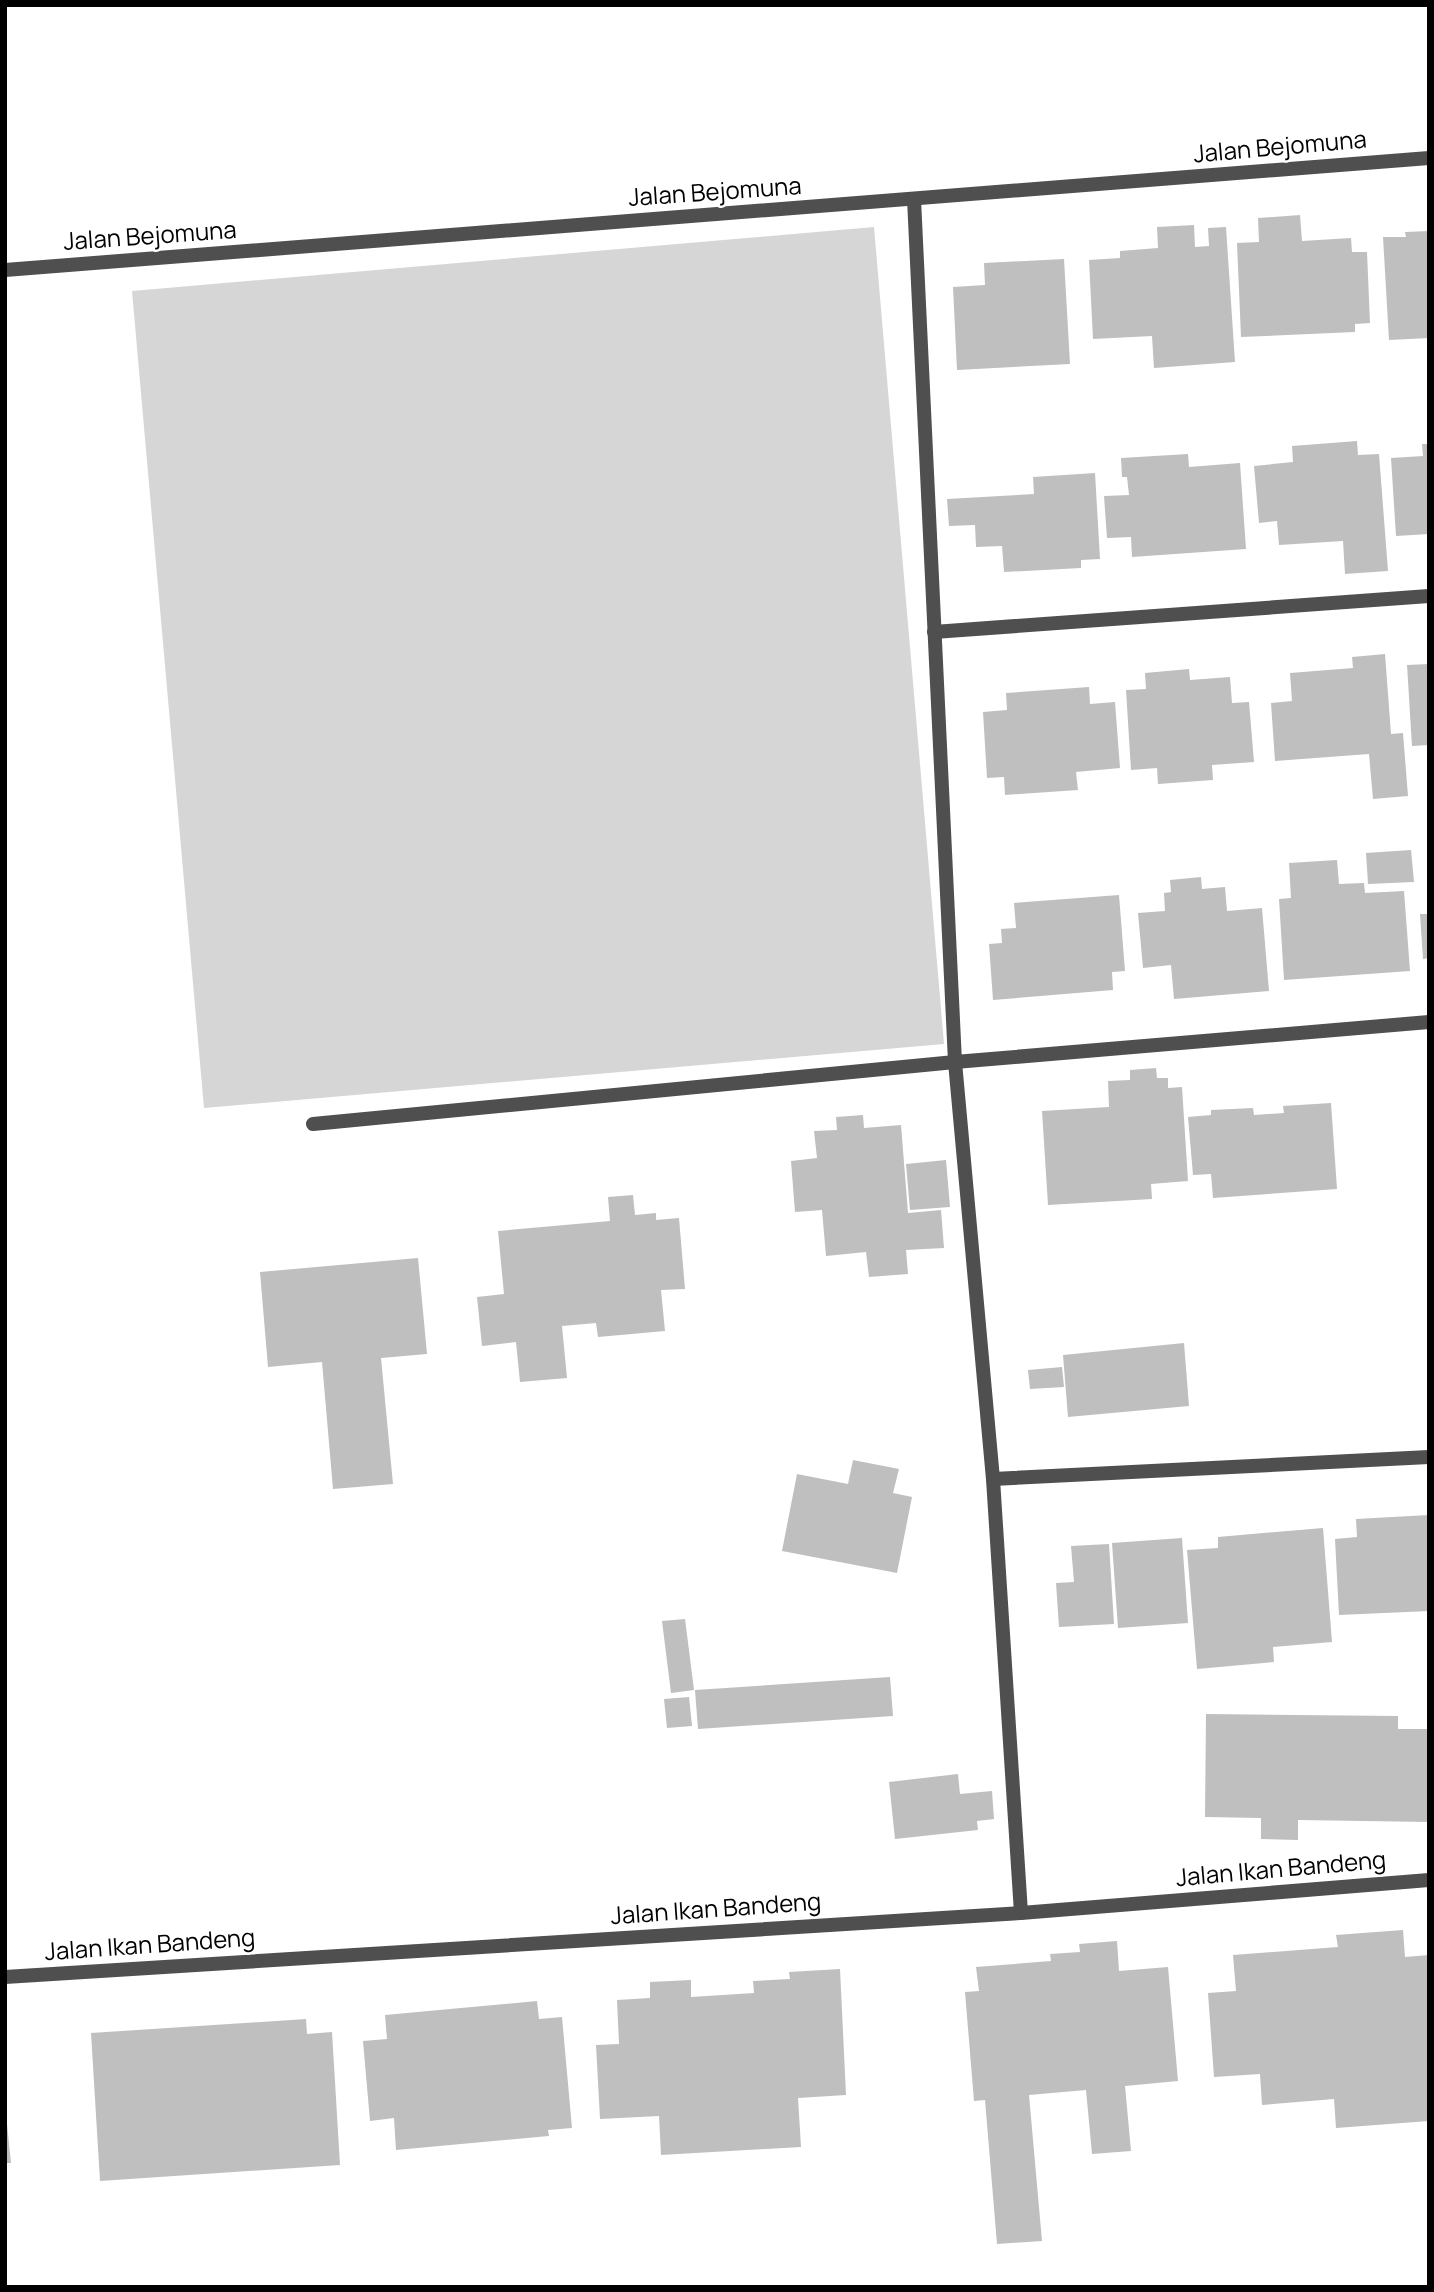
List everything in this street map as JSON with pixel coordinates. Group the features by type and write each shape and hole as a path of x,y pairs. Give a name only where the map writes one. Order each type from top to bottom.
{"street":[{"name":"Jalan Bejomuna","path":"5,270 1429,158"},
{"path":"914,199 955,1062 993,1479 1021,1913"},
{"path":"934,632 1429,596"},
{"path":"313,1124 955,1062 1429,1022"},
{"path":"993,1479 1429,1457"},
{"name":"Jalan Ikan Bandeng","path":"5,1977 1021,1913 1429,1880"}],"shaded area":[{"path":"874,227 944,1044 204,1108 132,291"}],"building":[{"path":"1300,215 1302,241 1351,238 1352,252 1367,252 1370,323 1355,324 1355,332 1241,337 1237,243 1259,242 1258,218"},
{"path":"1194,225 1195,247 1209,246 1208,228 1226,227 1235,362 1154,368 1152,336 1093,339 1089,260 1120,258 1120,251 1158,248 1157,227"},
{"path":"1429,231 1429,338 1389,340 1383,237 1406,237 1405,232"},
{"path":"1064,259 1070,364 957,370 953,287 985,285 984,263"},
{"path":"1357,441 1358,455 1379,454 1388,571 1345,574 1343,541 1279,545 1277,521 1259,523 1254,466 1293,462 1292,446"},
{"path":"1422,444 1429,444 1429,534 1396,536 1391,458 1423,456"},
{"path":"1188,454 1189,467 1240,463 1246,549 1132,557 1131,537 1107,538 1104,496 1129,495 1127,477 1122,477 1121,458"},
{"path":"1095,473 1100,559 1081,560 1081,568 1004,572 1002,546 976,547 975,525 949,526 947,499 1034,494 1033,477"},
{"path":"1385,654 1391,734 1403,733 1408,796 1373,799 1369,754 1275,761 1271,703 1292,701 1290,673 1353,668 1352,657"},
{"path":"1429,664 1429,745 1412,746 1407,665"},
{"path":"1189,669 1190,680 1230,677 1232,703 1249,702 1254,762 1212,765 1213,780 1158,784 1157,768 1131,770 1126,690 1146,689 1145,673"},
{"path":"1089,687 1090,704 1115,702 1120,768 1076,772 1078,790 1005,795 1004,777 987,778 983,712 1007,710 1006,693"},
{"path":"1411,850 1414,882 1368,884 1366,853"},
{"path":"1337,860 1339,884 1364,883 1365,893 1404,891 1410,971 1284,980 1279,899 1291,898 1289,863"},
{"path":"1201,877 1202,889 1225,887 1227,911 1262,908 1269,991 1174,999 1171,965 1143,968 1138,913 1165,911 1164,893 1171,892 1170,880"},
{"path":"1119,895 1125,971 1112,972 1113,990 993,1000 989,944 1002,943 1001,929 1016,928 1014,903"},
{"path":"1420,914 1429,914 1429,958 1423,959"},
{"path":"1156,1068 1157,1078 1168,1078 1168,1088 1182,1087 1188,1181 1151,1184 1152,1199 1048,1205 1042,1111 1109,1107 1108,1081 1130,1080 1130,1070"},
{"path":"1331,1103 1337,1189 1213,1198 1211,1174 1193,1175 1188,1117 1211,1115 1211,1110 1253,1108 1254,1115 1284,1113 1283,1106"},
{"path":"863,1115 864,1128 901,1125 908,1213 941,1210 944,1248 906,1250 908,1274 869,1277 866,1252 826,1256 822,1210 795,1212 791,1161 817,1158 814,1131 837,1130 836,1117"},
{"path":"946,1160 950,1207 910,1210 906,1164"},
{"path":"633,1195 635,1215 656,1213 656,1220 679,1218 685,1289 661,1290 665,1331 598,1337 596,1323 562,1326 567,1378 520,1382 516,1342 482,1346 477,1297 504,1294 498,1231 610,1221 608,1197"},
{"path":"418,1258 427,1354 381,1358 393,1484 333,1489 322,1362 268,1367 260,1272"},
{"path":"1184,1343 1189,1406 1068,1417 1063,1355"},
{"path":"1062,1367 1064,1387 1030,1389 1028,1370"},
{"path":"853,1460 899,1469 893,1493 912,1497 897,1573 782,1551 797,1474 848,1484"},
{"path":"1429,1515 1429,1611 1339,1615 1335,1539 1357,1537 1356,1519"},
{"path":"1323,1528 1332,1642 1273,1647 1274,1662 1197,1669 1187,1550 1218,1548 1218,1537"},
{"path":"1182,1538 1188,1623 1118,1628 1112,1543"},
{"path":"1109,1544 1114,1624 1059,1627 1056,1583 1074,1582 1071,1546"},
{"path":"685,1619 694,1690 671,1693 662,1621"},
{"path":"890,1677 893,1716 698,1729 695,1690"},
{"path":"689,1697 692,1726 667,1728 664,1699"},
{"path":"1206,1714 1398,1716 1398,1729 1429,1729 1429,1822 1298,1820 1298,1840 1261,1839 1261,1818 1205,1817"},
{"path":"958,1774 960,1794 992,1791 994,1819 977,1821 978,1830 895,1839 889,1782"},
{"path":"1403,1930 1405,1957 1429,1955 1429,2121 1336,2128 1334,2099 1262,2105 1260,2074 1214,2077 1208,1993 1236,1991 1233,1955 1338,1947 1336,1935"},
{"path":"1117,1941 1119,1971 1168,1967 1178,2081 1125,2086 1131,2151 1092,2154 1086,2090 1029,2095 1042,2241 997,2244 985,2100 974,2101 965,1992 979,1991 976,1967 1051,1961 1050,1954 1080,1952 1079,1944"},
{"path":"840,1969 846,2095 798,2098 801,2147 661,2155 659,2116 600,2119 596,2045 619,2044 617,2000 650,1998 650,1982 691,1980 691,1997 754,1993 753,1981 790,1979 789,1972"},
{"path":"537,2001 539,2019 562,2017 572,2128 548,2130 549,2136 396,2150 394,2118 370,2121 363,2041 387,2039 385,2015"},
{"path":"306,2019 307,2034 332,2032 340,2165 100,2181 91,2033"},
{"path":"7,2124 11,2163 5,2163"}]}
